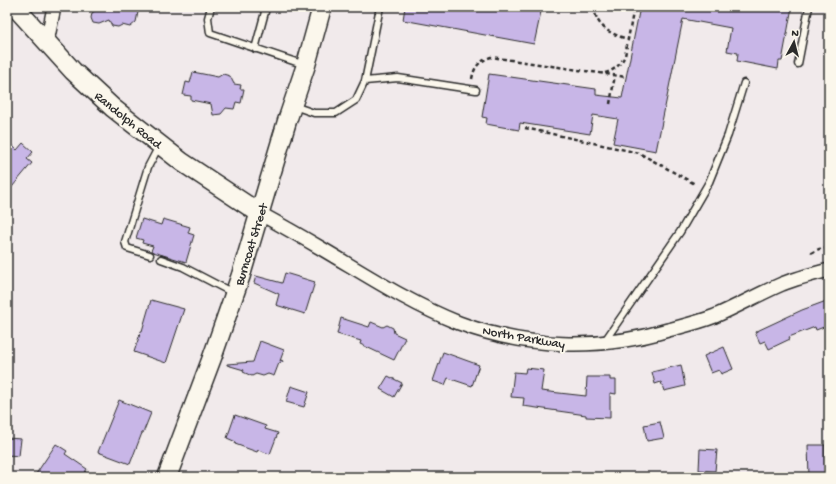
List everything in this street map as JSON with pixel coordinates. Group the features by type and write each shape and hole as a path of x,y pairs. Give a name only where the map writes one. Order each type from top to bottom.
{"main road":[{"name":"Randolph Road","path":"15,7 73,71 113,108 160,145 259,213"},
{"name":"Burncoat Street","path":"168,477 234,293 292,106 306,66 322,7"}],"street":[{"path":"47,42 54,7"},
{"name":"North Parkway","path":"259,213 418,305 460,323 494,334 546,343 576,345 637,338 703,320 784,283 829,270"}],"lane":[{"path":"212,7 208,18 210,33 306,66"},
{"path":"255,49 265,12 262,7"},
{"path":"292,106 314,113 336,113 356,100 365,81 380,7"},
{"path":"798,64 809,7"},
{"path":"365,81 398,78 473,90"},
{"path":"603,343 680,232 704,190 728,135 744,83"},
{"path":"150,256 127,248 125,242 148,167 160,145"},
{"path":"161,259 184,267 234,293"}],"path":[{"path":"594,7 595,16 598,23 619,37 628,39"},
{"path":"603,73 613,71 621,63 625,56 634,7"},
{"path":"473,90 474,71 477,64 483,59 491,57 626,76"},
{"path":"610,104 615,75"},
{"path":"525,128 639,153 704,190"},
{"path":"811,253 819,249 829,248"}],"building":[{"path":"100,7 139,7 136,22 130,27 122,25 118,27 112,26 109,20 99,24 93,23 91,18 92,13"},
{"path":"405,7 542,7 534,44 403,20"},
{"path":"640,7 792,7 782,61 779,61 778,69 737,61 738,53 727,51 731,28 683,19 656,151 613,143 618,119 593,115 590,134 520,123 519,130 486,124 487,118 482,117 489,74 596,89 596,95 622,98"},
{"path":"193,72 218,77 223,74 230,76 234,84 241,85 240,89 244,89 241,103 236,102 234,109 226,108 221,114 213,115 211,104 191,100 191,96 183,95 186,82 190,83"},
{"path":"7,141 17,150 23,143 33,152 27,159 32,163 7,193"},
{"path":"142,219 161,225 163,219 190,227 188,233 194,235 186,262 153,252 151,251 153,246 142,243 143,240 136,238"},
{"path":"285,273 315,282 305,314 276,305 279,294 254,283 256,276 282,283"},
{"path":"151,300 184,309 166,363 134,352"},
{"path":"829,300 829,325 816,330 815,327 789,337 790,339 769,349 765,341 760,343 755,332 802,310"},
{"path":"341,318 369,327 371,322 383,327 387,325 393,328 394,333 405,338 394,360 360,344 361,341 337,334"},
{"path":"260,341 284,350 280,361 282,360 283,362 279,363 274,376 268,374 263,376 256,374 252,376 243,372 244,370 227,365 253,362"},
{"path":"724,347 733,369 721,374 719,370 711,373 704,356"},
{"path":"443,352 479,365 472,386 448,378 445,385 433,381"},
{"path":"681,365 685,386 664,391 661,382 655,384 652,372"},
{"path":"526,368 544,370 541,391 586,396 587,377 610,377 610,380 616,380 616,394 610,393 610,418 586,417 586,415 523,406 524,398 511,397 514,372 525,373"},
{"path":"388,376 402,383 394,397 380,389"},
{"path":"291,386 309,392 304,407 286,402"},
{"path":"119,400 151,413 130,464 98,452"},
{"path":"235,415 266,426 265,429 278,433 270,454 258,450 257,452 235,444 236,442 227,438"},
{"path":"660,422 664,438 647,441 644,425"},
{"path":"7,438 21,439 19,456 7,455"},
{"path":"56,444 67,451 65,454 87,469 82,477 34,477"},
{"path":"808,445 825,445 825,477 809,477"},
{"path":"700,449 717,450 715,471 699,470"}]}
